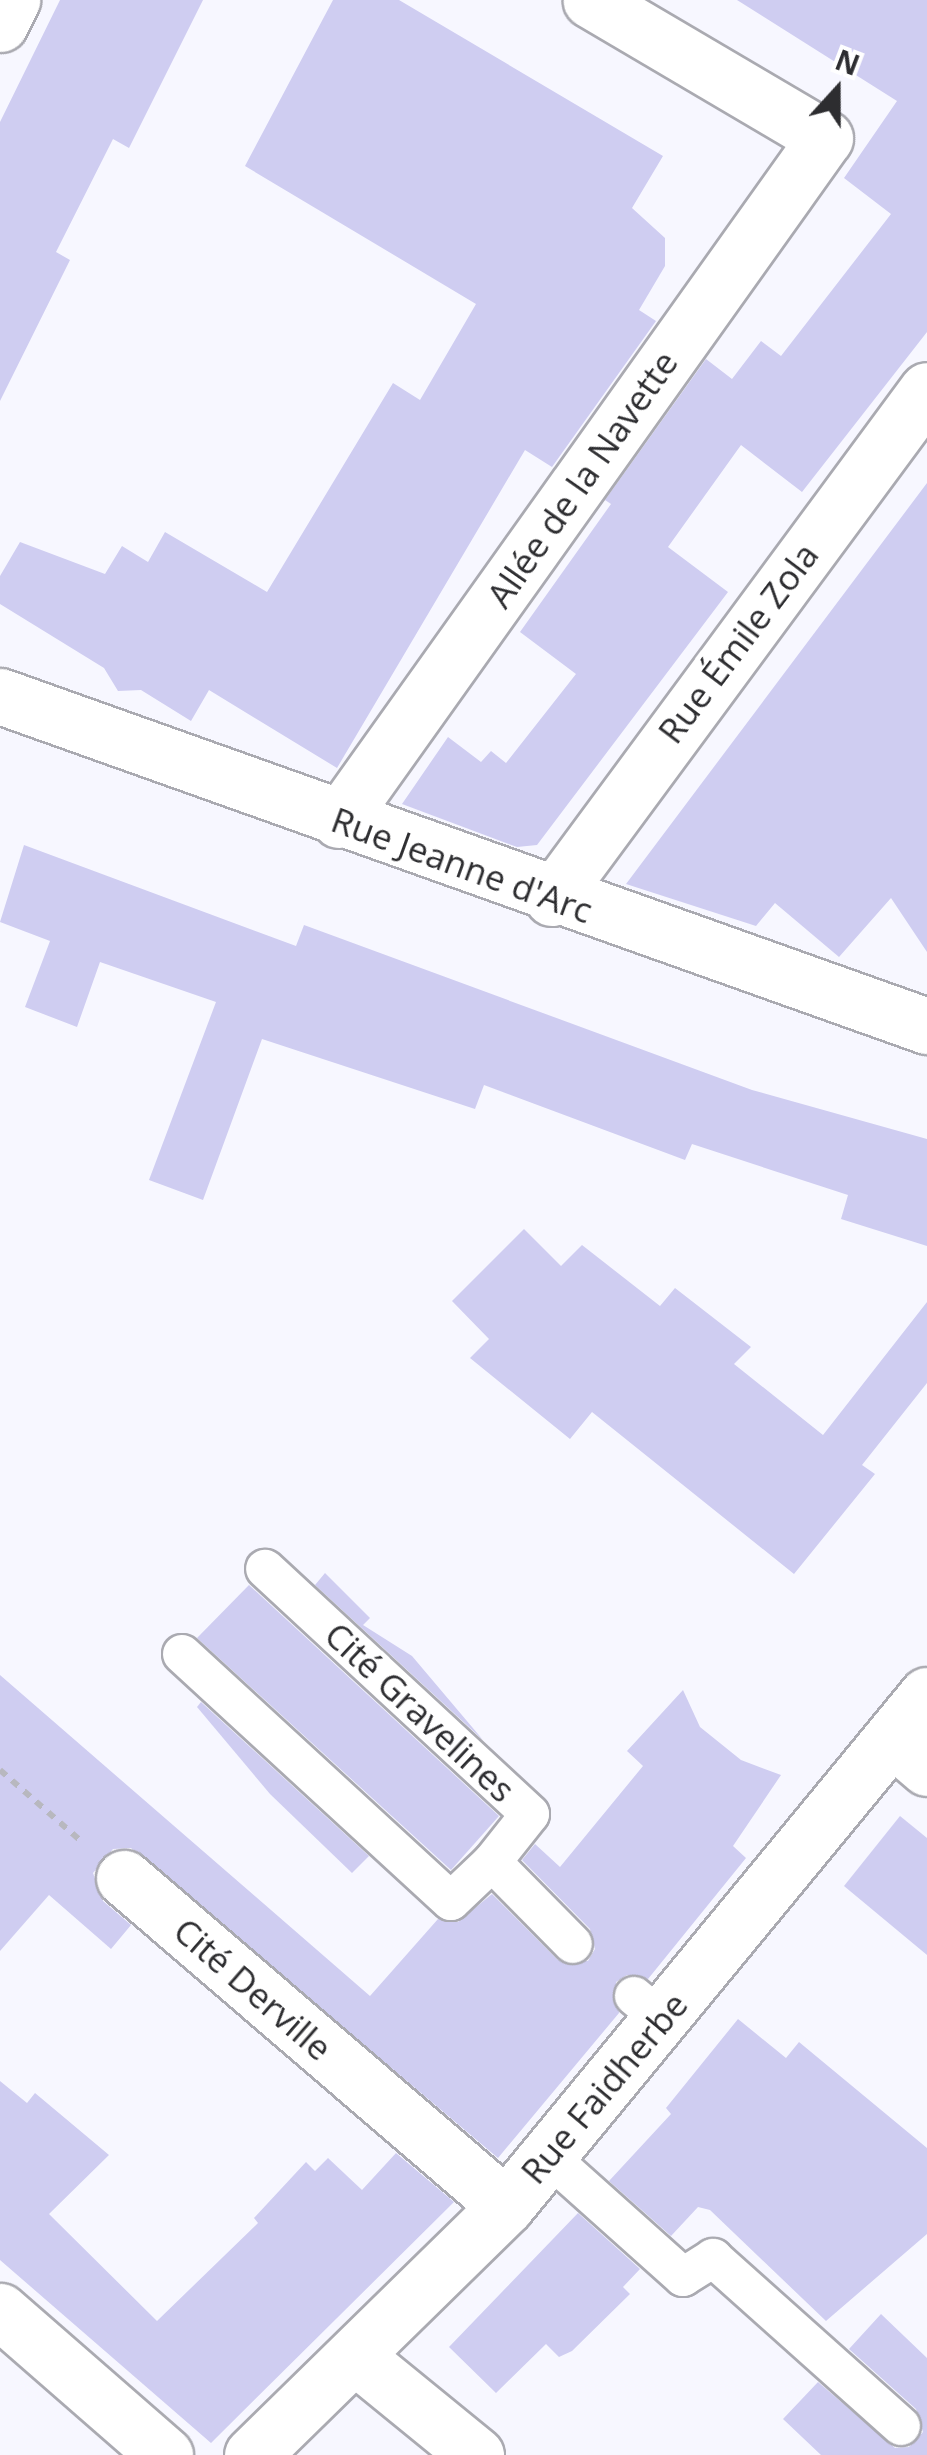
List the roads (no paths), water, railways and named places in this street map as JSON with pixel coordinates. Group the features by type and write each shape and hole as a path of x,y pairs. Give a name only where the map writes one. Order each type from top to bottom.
{"street":[{"path":"0,24 12,0"},
{"name":"Allée de la Navette","path":"340,820 824,138 592,0"},
{"name":"Rue Émile Zola","path":"552,898 927,390"},
{"name":"Rue Jeanne d'Arc","path":"0,696 552,898 927,1026"},
{"name":"Rue Faidherbe","path":"252,2455 506,2206 549,2157 648,2007 909,1753 927,1695"},
{"name":"Cité Derville","path":"124,1878 506,2206"},
{"path":"0,2311 165,2455"},
{"path":"356,2357 476,2455"}],"lane":[{"name":"Cité Gravelines","path":"182,1654 451,1901 492,1862 530,1814 264,1569"},
{"name":"Cité Gravelines","path":"492,1862 573,1944"},
{"path":"549,2157 683,2278 713,2258 901,2426"}]}
